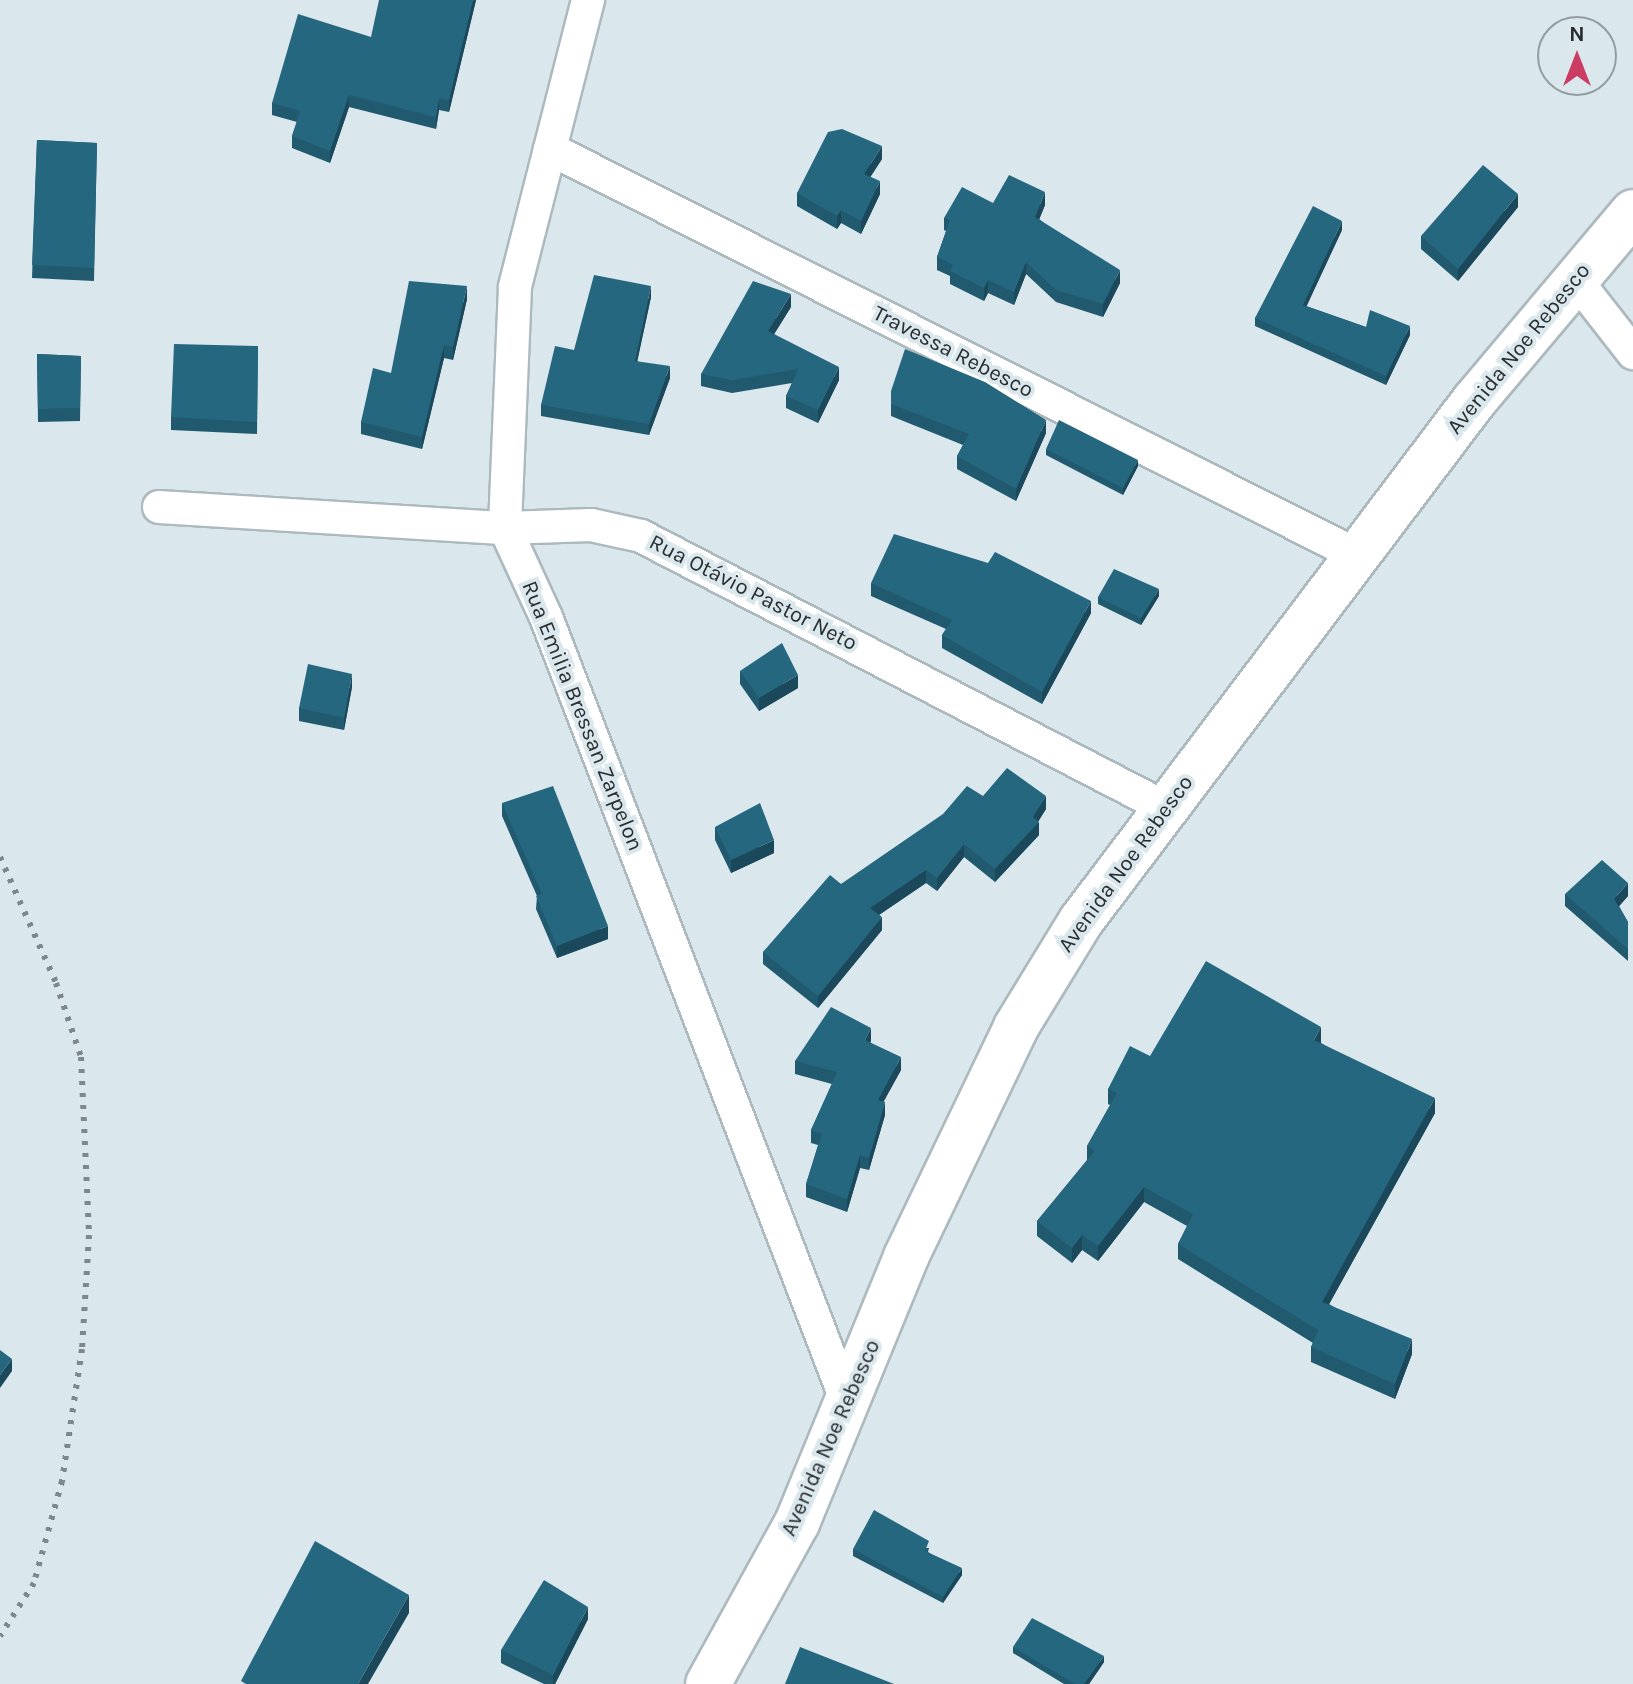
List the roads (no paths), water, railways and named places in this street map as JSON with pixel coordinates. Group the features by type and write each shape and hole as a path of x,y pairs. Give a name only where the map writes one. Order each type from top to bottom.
{"main road":[{"name":"Avenida Noe Rebesco","path":"708,1684 797,1523 849,1407 906,1257 1016,1027 1081,921 1474,401 1633,212"}],"street":[{"name":"Rua Emilia Bressan Zarpelon","path":"588,0 515,287 505,528 546,617 849,1407"},
{"name":"Travessa Rebesco","path":"550,149 1357,555"},
{"path":"1576,280 1633,353"},
{"name":"Rua Otávio Pastor Neto","path":"159,507 505,528 591,525 641,536 1166,808"}],"railway":[{"path":"0,857 56,983 81,1057 89,1235 82,1349 62,1481 34,1583 0,1636"}]}
